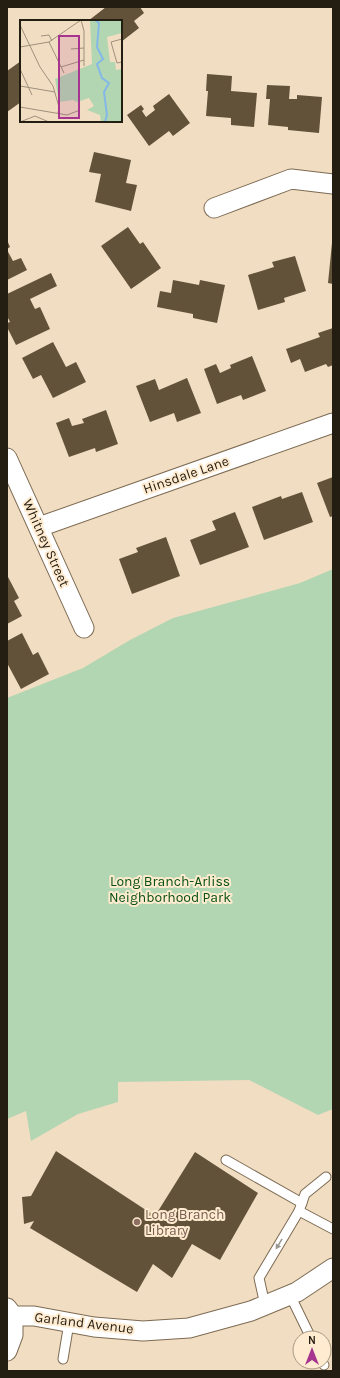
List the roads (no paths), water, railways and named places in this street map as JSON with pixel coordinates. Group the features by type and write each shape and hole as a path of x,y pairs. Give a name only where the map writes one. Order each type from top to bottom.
{"street":[{"path":"214,208 291,179 333,184"},
{"name":"Hinsdale Lane","path":"39,527 333,423"},
{"name":"Whitney Street","path":"7,458 84,628"},
{"name":"Garland Avenue","path":"10,1312 94,1327 143,1331 189,1328 251,1312 297,1292 333,1268"},
{"path":"7,1351 13,1335 10,1312"}],"lane":[{"path":"226,1160 333,1229"},
{"path":"265,1305 259,1278 301,1207 305,1194 326,1177"},
{"path":"290,1295 307,1330"},
{"path":"63,1359 69,1323"}],"place":[{"name":"Long Branch Library","path":"137,1222"}],"park label":[{"name":"Long Branch-Arliss Neighborhood Park","path":"170,890"}]}
